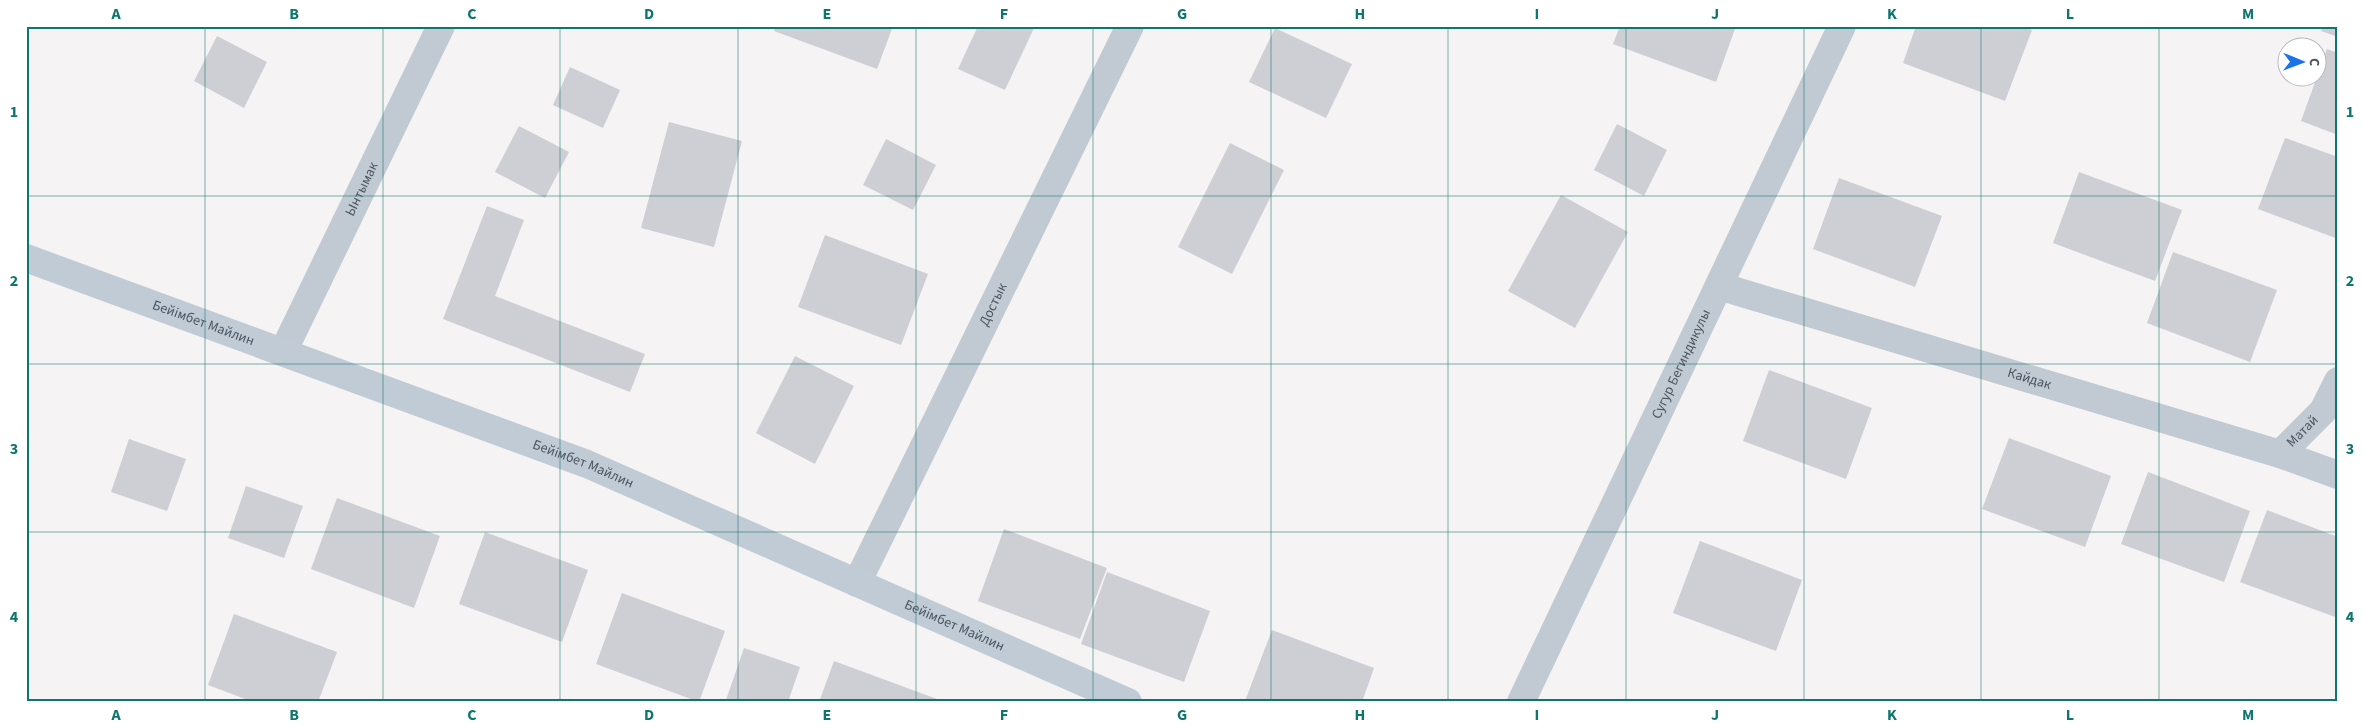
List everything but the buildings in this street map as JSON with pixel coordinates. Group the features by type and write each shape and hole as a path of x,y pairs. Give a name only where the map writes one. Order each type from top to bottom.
{"street":[{"name":"Ынтымак","path":"284,352 441,26"},
{"name":"Достык","path":"857,583 1130,26"},
{"name":"Сугур Бегиндикулы","path":"1521,702 1842,26"},
{"name":"Бейімбет Майлин","path":"26,258 587,464 1128,702"},
{"name":"Кайдак","path":"1719,286 2280,454 2338,475"},
{"name":"Матай","path":"2280,454 2323,411 2338,381"}]}
